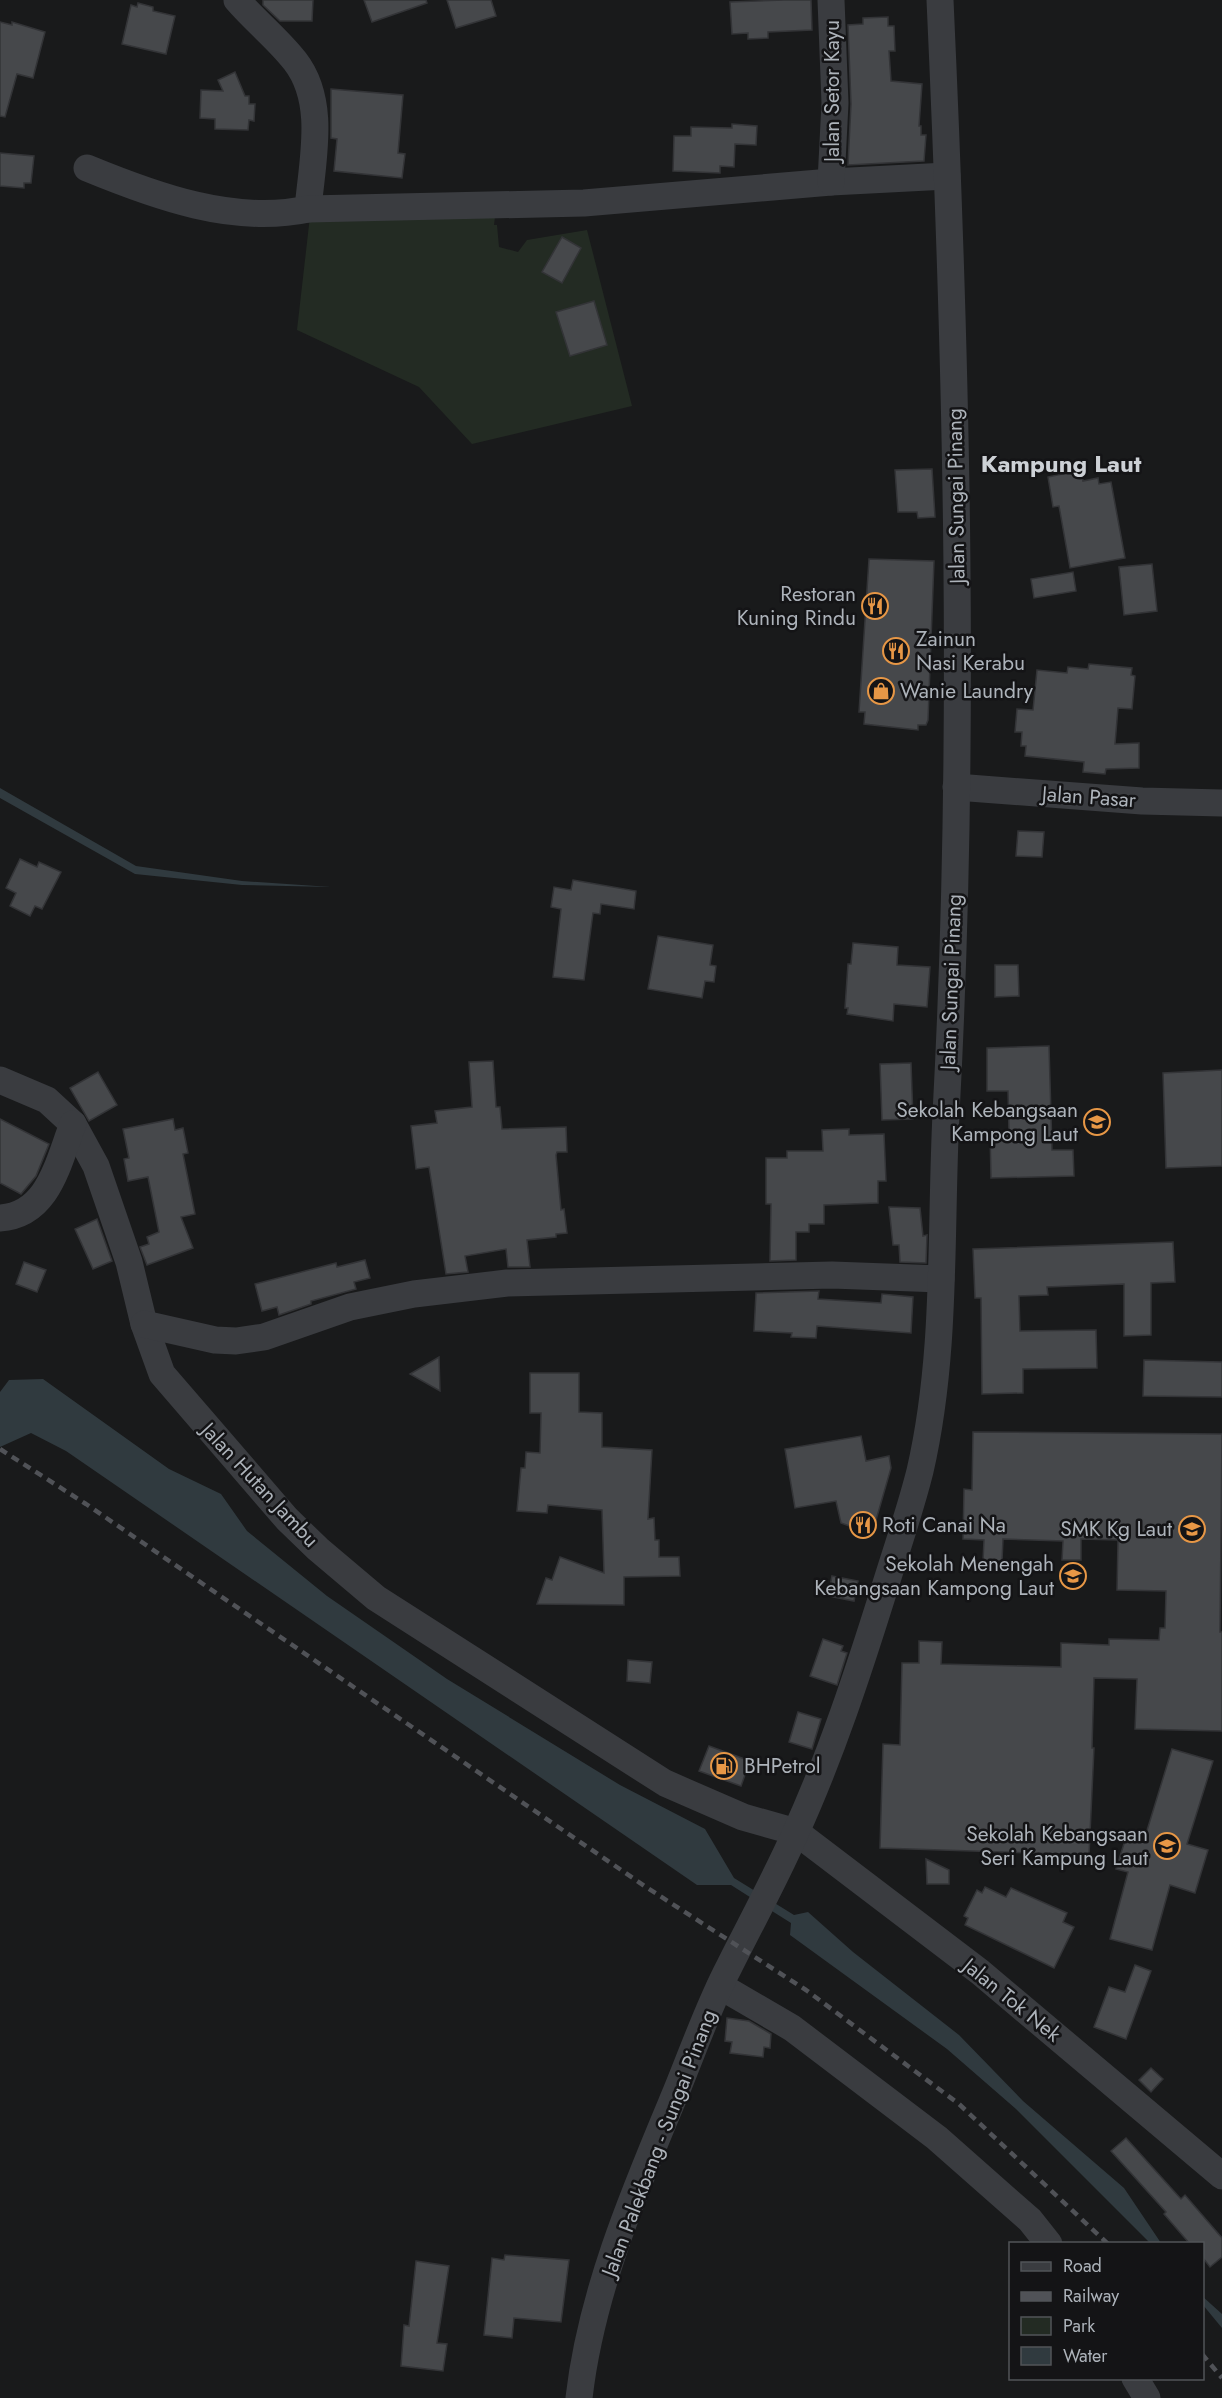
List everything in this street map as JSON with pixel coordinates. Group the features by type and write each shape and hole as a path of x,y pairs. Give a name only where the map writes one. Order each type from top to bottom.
{"street":[{"path":"237,0 295,61 308,84 315,106 308,209"},
{"name":"Jalan Setor Kayu","path":"831,0 835,103 831,182"},
{"name":"Jalan Sungai Pinang","path":"731,1961 780,1867 847,1708 920,1472 934,1391 940,1325 952,986 956,787 956,482 940,0"},
{"path":"87,168 142,190 194,204 258,214 289,213 308,209 584,203 831,182 947,176"},
{"name":"Jalan Pasar","path":"956,787 1142,801 1222,803"},
{"name":"Jalan Hutan Jambu","path":"0,1080 47,1100 74,1124 100,1177 129,1262 144,1324 162,1374 287,1520 376,1599 665,1782 743,1817 796,1832"},
{"path":"0,1218 18,1217 34,1205 47,1190 74,1124"},
{"path":"144,1324 215,1340 236,1341 264,1336 350,1307 414,1294 507,1283 832,1275 941,1279"},
{"name":"Jalan Tok Nek","path":"796,1832 980,1972 1222,2176"},
{"name":"Jalan Palekbang - Sungai Pinang","path":"579,2398 583,2364 606,2276 650,2154 731,1961"},
{"path":"720,1986 792,2028 937,2138 1030,2220 1047,2242"},
{"path":"1137,2380 1147,2398"}],"green space":[{"path":"310,216 495,217 494,225 497,225 499,247 518,252 527,240 587,230 632,406 472,444 419,387 297,330"}],"water":[{"path":"0,788 136,866 242,881 331,887 242,885 135,874 0,798"},
{"path":"43,1379 169,1469 221,1494 247,1531 327,1596 447,1679 620,1785 705,1829 734,1878 794,1915 808,1912 853,1952 959,2035 1023,2101 1124,2188 1160,2242 1149,2242 1016,2109 947,2049 790,1935 791,1923 731,1885 697,1885 66,1451 31,1433 0,1447 0,1392 9,1380"},
{"path":"1204,2298 1222,2314 1222,2328 1204,2306"}],"building":[{"path":"263,0 313,0 312,21 280,21 263,5"},
{"path":"364,0 426,0 427,3 372,22"},
{"path":"447,0 491,0 496,16 456,28"},
{"path":"811,0 812,30 768,32 768,38 748,39 748,33 732,34 730,2"},
{"path":"138,3 153,7 153,11 175,16 166,54 122,44 131,5 137,7"},
{"path":"888,17 888,26 894,26 895,51 889,51 891,81 922,84 919,126 921,126 921,135 926,135 924,161 848,165 851,104 848,25 863,24 863,18"},
{"path":"0,22 12,25 12,22 45,32 33,78 17,74 5,117 0,116"},
{"path":"235,72 245,96 249,96 249,104 255,104 254,121 249,120 248,130 215,129 215,119 200,118 201,90 223,91 218,80"},
{"path":"331,89 403,95 398,153 405,154 402,178 334,171 337,139 331,138"},
{"path":"732,124 757,126 756,145 735,144 734,167 720,166 720,173 673,171 674,136 691,136 691,127 732,128"},
{"path":"0,153 34,156 31,183 24,183 24,188 0,186"},
{"path":"562,237 581,248 562,283 542,272"},
{"path":"594,301 607,345 570,356 556,312"},
{"path":"932,469 935,517 918,518 917,512 898,512 895,470"},
{"path":"1081,470 1083,481 1098,478 1099,484 1111,482 1125,558 1070,568 1059,506 1053,507 1048,477"},
{"path":"869,559 934,561 928,720 926,725 918,725 918,730 864,724 865,712 859,712"},
{"path":"1152,564 1157,611 1124,615 1119,567"},
{"path":"1073,572 1076,591 1034,598 1031,579"},
{"path":"1089,664 1132,668 1131,675 1135,676 1132,709 1118,708 1115,744 1139,743 1139,768 1106,769 1105,774 1083,772 1084,762 1025,756 1026,746 1021,746 1022,732 1015,732 1017,709 1033,710 1037,670 1067,673 1068,667 1088,669"},
{"path":"1018,831 1044,832 1042,857 1016,856"},
{"path":"20,859 37,867 39,862 61,872 42,909 35,906 30,916 10,906 16,893 6,888"},
{"path":"573,880 636,891 634,909 601,904 600,914 593,913 584,980 553,977 561,909 551,907 554,887 571,890"},
{"path":"658,936 713,945 710,965 716,966 714,982 705,981 702,998 648,989"},
{"path":"853,943 898,947 897,965 930,967 927,1007 894,1004 893,1021 847,1014 848,1008 845,1008 848,964 851,964"},
{"path":"995,965 1018,965 1019,996 995,997"},
{"path":"1049,1046 1052,1150 1073,1150 1074,1176 991,1178 990,1132 1009,1132 1008,1091 987,1091 987,1048"},
{"path":"493,1061 496,1107 500,1107 502,1129 566,1127 567,1152 557,1152 556,1155 561,1210 564,1209 567,1233 556,1234 556,1237 527,1240 530,1267 508,1267 506,1249 465,1256 468,1272 446,1274 429,1167 416,1169 411,1126 437,1123 435,1111 472,1107 469,1062"},
{"path":"911,1063 913,1119 882,1120 880,1064"},
{"path":"1222,1070 1222,1166 1166,1168 1163,1073"},
{"path":"98,1072 117,1105 89,1121 70,1088"},
{"path":"0,1119 49,1144 36,1176 21,1194 0,1183"},
{"path":"173,1119 175,1130 183,1128 188,1153 183,1154 195,1214 181,1217 193,1248 147,1265 140,1247 149,1244 147,1237 159,1232 148,1177 128,1181 124,1159 129,1158 123,1129"},
{"path":"849,1129 849,1135 884,1134 886,1181 878,1181 878,1203 824,1205 824,1224 809,1224 809,1232 796,1232 796,1260 770,1261 771,1204 766,1204 766,1158 787,1158 787,1151 823,1151 822,1130"},
{"path":"889,1207 920,1208 923,1236 927,1235 926,1263 900,1262 899,1245 893,1245"},
{"path":"97,1219 112,1261 93,1269 75,1229"},
{"path":"1173,1242 1175,1282 1151,1283 1151,1335 1124,1336 1124,1284 1047,1287 1048,1295 1019,1296 1020,1331 1096,1330 1097,1368 1023,1369 1023,1393 982,1394 981,1298 975,1298 973,1249"},
{"path":"365,1260 370,1278 354,1282 356,1289 311,1301 311,1304 279,1315 277,1307 262,1311 255,1284 336,1263 337,1267"},
{"path":"24,1262 46,1270 37,1292 16,1284"},
{"path":"819,1291 818,1299 881,1303 882,1294 913,1297 911,1333 817,1326 816,1338 791,1337 792,1333 754,1331 756,1293"},
{"path":"439,1357 440,1391 410,1374"},
{"path":"1144,1360 1222,1362 1222,1397 1143,1396"},
{"path":"530,1373 579,1373 579,1412 602,1413 602,1447 652,1450 648,1519 654,1518 655,1540 659,1540 659,1557 679,1557 680,1576 624,1577 624,1605 537,1604 546,1578 552,1580 560,1557 604,1573 602,1510 548,1505 547,1513 517,1511 521,1468 525,1468 526,1452 540,1453 541,1413 530,1413"},
{"path":"973,1432 1222,1434 1220,1632 1222,1632 1222,1731 1135,1729 1137,1679 1094,1678 1092,1748 1094,1748 1089,1855 880,1848 883,1744 900,1745 902,1663 919,1663 919,1641 942,1642 941,1664 1061,1667 1061,1643 1109,1645 1109,1639 1159,1640 1160,1628 1165,1628 1166,1591 1117,1590 1118,1540 1081,1539 1081,1560 1062,1560 1063,1541 1003,1539 1002,1561 983,1561 984,1540 963,1539 964,1489 972,1490"},
{"path":"861,1436 866,1461 889,1456 891,1468 872,1534 841,1523 836,1501 795,1508 785,1449"},
{"path":"832,1576 858,1581 854,1601 828,1596"},
{"path":"823,1639 843,1646 841,1651 847,1653 837,1685 810,1676"},
{"path":"628,1660 652,1662 650,1683 627,1681"},
{"path":"798,1712 821,1719 812,1749 789,1742"},
{"name":"BHPetrol","path":"709,1746 750,1761 741,1786 699,1771"},
{"path":"1172,1749 1213,1761 1187,1844 1208,1850 1195,1893 1170,1885 1152,1950 1110,1939 1128,1872 1116,1869 1128,1831 1145,1837"},
{"path":"926,1859 949,1870 949,1884 927,1884"},
{"path":"985,1887 1006,1897 1011,1888 1067,1913 1063,1922 1074,1927 1054,1968 965,1925 968,1918 964,1916 977,1890 982,1893"},
{"path":"1135,1965 1151,1971 1126,2039 1094,2027 1109,1987 1125,1992"},
{"path":"727,2018 749,2021 771,2034 770,2048 764,2047 763,2057 730,2053 732,2042 725,2041"},
{"path":"1151,2068 1163,2079 1151,2092 1139,2080"},
{"path":"1126,2138 1181,2199 1185,2195 1222,2238 1222,2257 1210,2267 1204,2259 1204,2242 1188,2242 1164,2214 1166,2212 1111,2151"},
{"path":"505,2255 569,2260 561,2322 514,2318 512,2338 484,2335 492,2258 504,2260"},
{"path":"416,2261 449,2266 437,2343 447,2344 443,2371 401,2366 404,2325 409,2326"}],"railway":[{"path":"0,1449 86,1504 646,1887 806,1990 959,2104 1106,2242"},
{"path":"1204,2356 1222,2378"}],"place":[{"name":"Restoran Kuning Rindu","path":"875,606"},
{"name":"Zainun Nasi Kerabu","path":"896,651"},
{"name":"Wanie Laundry","path":"881,691"},
{"name":"Sekolah Kebangsaan Kampong Laut","path":"1097,1122"},
{"name":"Roti Canai Na","path":"863,1525"},
{"name":"SMK Kg Laut","path":"1192,1529"},
{"name":"Sekolah Menengah Kebangsaan Kampong Laut","path":"1073,1576"},
{"name":"BHPetrol","path":"724,1766"},
{"name":"Sekolah Kebangsaan Seri Kampung Laut","path":"1167,1846"}],"district":[{"name":"Kampung Laut","path":"1061,464"}]}
